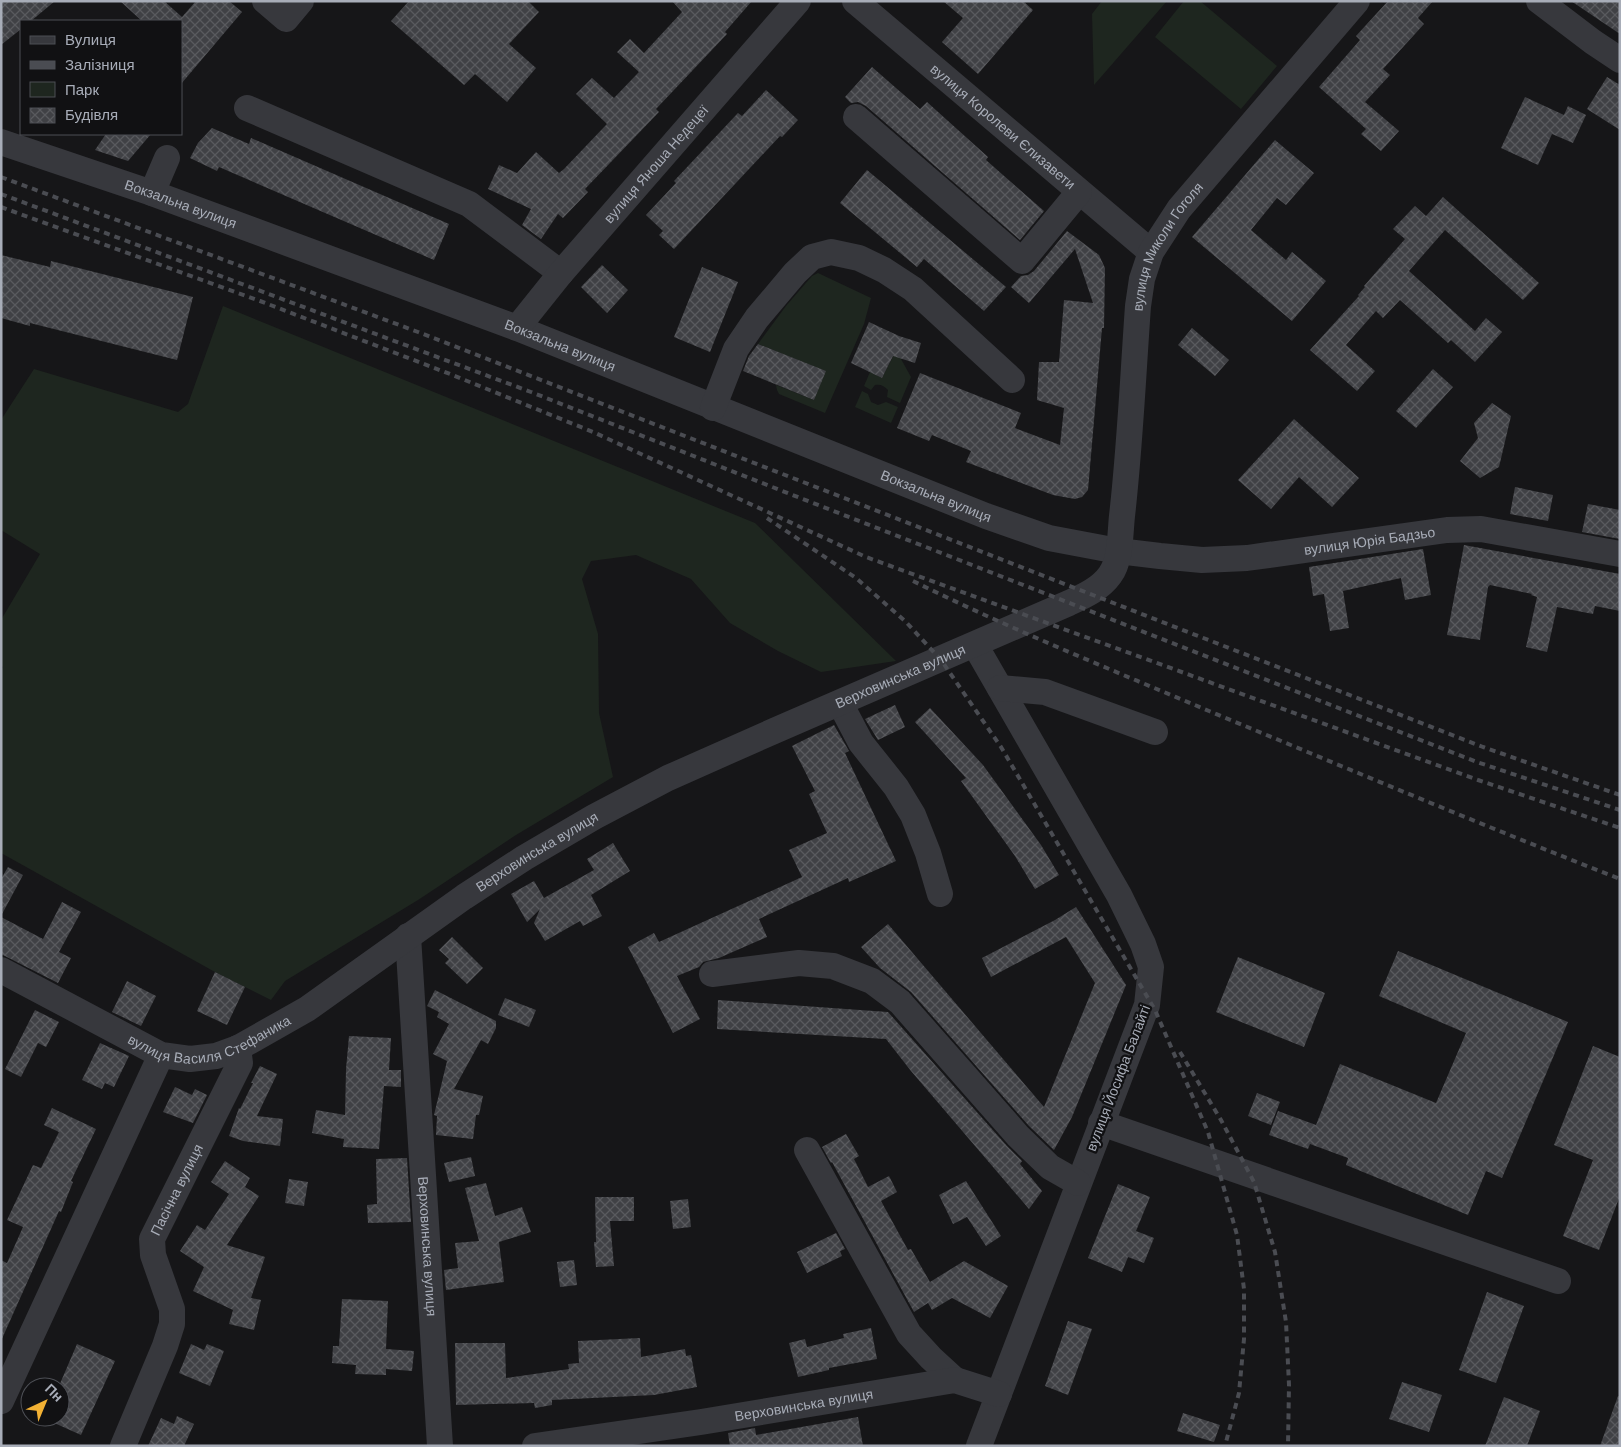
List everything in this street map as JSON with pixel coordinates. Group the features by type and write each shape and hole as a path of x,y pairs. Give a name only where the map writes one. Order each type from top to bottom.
{"street":[{"path":"265,1 294,10"},
{"name":"вулиця Яноша Недецеї","path":"517,328 561,274 798,1"},
{"name":"вулиця Королеви Єлизавети","path":"855,1 1150,252"},
{"name":"вулиця Миколи Гоголя","path":"1118,551 1126,483 1138,306 1142,279 1150,252 1179,209 1357,1"},
{"path":"1539,1 1620,60"},
{"path":"247,108 469,204 561,274"},
{"path":"856,117 1022,262 1079,192"},
{"name":"Вокзальна вулиця","path":"1,142 152,193 517,328 995,520 1049,538 1118,551"},
{"path":"152,193 167,158"},
{"path":"713,408 736,349 757,318 795,274 812,258 831,252 859,258 884,270 913,289 1012,380"},
{"name":"вулиця Юрія Бадзьо","path":"1118,551 1202,560 1247,558 1447,530 1481,529 1620,554"},
{"name":"Верховинська вулиця","path":"440,1446 408,936 524,858 594,817 668,778 1089,594 1110,575 1116,564 1118,551"},
{"name":"вулиця Йосифа Балайті","path":"975,645 1119,895 1143,944 1151,967 1147,1005 979,1446"},
{"path":"1000,688 1045,692 1155,732"},
{"path":"840,703 861,743 896,787 913,815 928,853 940,894"},
{"name":"вулиця Василя Стефаника","path":"1,970 162,1055 190,1060 216,1056 238,1048 307,1009 408,936"},
{"path":"712,974 799,963 833,966 872,981 900,1002 1018,1136 1050,1167 1078,1182"},
{"name":"Пасічна вулиця","path":"123,1446 165,1346 172,1324 172,1309 152,1255 152,1239 240,1063 238,1048"},
{"path":"1,1401 162,1055"},
{"path":"1101,1123 1558,1281"},
{"name":"Верховинська вулиця","path":"807,1150 909,1334 955,1380 999,1394"},
{"name":"Верховинська вулиця","path":"535,1446 701,1422 955,1380"}],"green space":[{"path":"1102,1 1167,1 1094,85 1092,14"},
{"path":"1184,1 1200,1 1277,66 1241,109 1155,37"},
{"path":"818,273 871,298 864,324 825,413 779,394 776,385 814,400 825,371 758,344 786,306 812,276"},
{"path":"223,306 755,523 896,661 821,672 778,651 730,623 691,579 636,555 591,561 582,579 598,634 599,713 613,777 516,835 418,900 285,981 271,1000 215,972 1,853 1,670 3,667 1,666 1,620 40,554 1,530 1,420 34,369 178,412 188,404"},
{"path":"906,342 901,359 911,377 900,403 887,397 888,390 882,386 875,385 871,390 864,386 870,372 882,378 895,353"},
{"path":"862,391 868,394 871,402 878,405 886,402 898,407 891,423 855,407"}],"building":[{"path":"1,1 55,1 32,20 20,20 20,30 1,45"},
{"path":"120,1 164,1 182,17 196,1 229,1 242,12 182,83 182,20 141,20"},
{"path":"409,1 528,1 539,12 509,44 536,68 507,102 475,74 464,85 391,21"},
{"path":"672,1 752,1 725,32 727,34 656,109 659,112 585,189 588,192 563,218 558,214 541,239 522,225 531,209 488,189 499,165 517,173 536,152 559,173 564,169 607,124 576,94 592,78 614,98 639,72 617,52 630,39 644,53 682,12"},
{"path":"943,1 1023,1 1033,10 978,74 942,42 963,18"},
{"path":"1388,1 1433,1 1418,18 1424,24 1383,69 1390,75 1365,102 1399,131 1381,151 1361,134 1366,129 1319,87 1360,40 1356,36"},
{"path":"1571,1 1620,1 1620,34"},
{"path":"872,67 920,109 927,102 988,157 986,160 1044,211 1020,240 866,106 858,102 851,103 845,97"},
{"path":"1607,77 1620,85 1620,130 1587,109"},
{"path":"766,90 798,120 782,137 780,136 674,249 659,235 663,231 646,215 676,183 674,181 738,113 742,116"},
{"path":"1525,97 1564,115 1568,106 1586,115 1573,143 1552,134 1538,165 1501,148"},
{"path":"212,128 249,144 251,138 449,224 434,260 219,167 217,171 190,158 198,143"},
{"path":"105,135 150,135 128,161 95,150"},
{"path":"1275,140 1314,173 1286,205 1277,198 1251,230 1286,260 1292,252 1326,281 1292,321 1192,237"},
{"path":"867,170 1006,287 984,311 924,259 917,267 840,203"},
{"path":"1443,197 1539,283 1523,300 1445,230 1409,271 1475,331 1486,318 1502,332 1475,362 1451,340 1448,343 1400,300 1383,318 1376,311 1346,345 1375,371 1357,391 1310,350 1359,296 1364,286 1405,239 1393,229 1415,206 1426,216"},
{"path":"1067,231 1099,255 1105,268 1104,328 1102,328 1088,490 1082,497 1075,499 1053,495 966,462 971,451 932,435 929,441 897,428 920,373 1021,413 1015,428 1060,445 1064,408 1037,400 1039,362 1059,362 1064,300 1093,303 1075,249 1029,303 1011,287 1021,276 1028,275 1034,271"},
{"path":"1,255 50,267 51,261 193,297 177,360 30,323 30,326 1,318"},
{"path":"602,265 628,290 607,313 581,287"},
{"path":"702,267 738,282 710,352 674,337"},
{"path":"869,322 899,336 921,343 915,363 893,356 882,378 851,363"},
{"path":"1192,328 1229,360 1215,376 1178,345"},
{"path":"758,344 826,371 814,400 743,371 749,356"},
{"path":"1433,369 1453,387 1416,428 1396,411"},
{"path":"1492,403 1511,416 1499,467 1480,478 1460,461 1478,438 1474,423"},
{"path":"1294,419 1359,478 1332,507 1299,477 1271,509 1238,480"},
{"path":"1515,487 1553,495 1548,521 1510,514"},
{"path":"1588,504 1620,510 1620,539 1582,532"},
{"path":"1464,545 1620,574 1620,611 1595,606 1593,614 1557,607 1547,652 1526,647 1537,597 1532,594 1490,585 1488,587 1480,640 1447,635"},
{"path":"1423,549 1431,595 1405,600 1401,578 1343,591 1349,628 1330,631 1324,594 1313,596 1309,567"},
{"path":"895,705 905,727 878,740 865,719"},
{"path":"930,708 983,765 1041,845 1059,875 1035,889 1015,856 961,781 966,778 915,722"},
{"path":"834,725 849,751 845,753 896,861 849,882 848,878 759,919 767,937 719,958 703,962 699,967 677,976 700,1019 673,1033 628,947 654,933 659,942 802,877 789,850 827,833 809,794 815,791 792,746"},
{"path":"613,843 630,871 591,895 602,916 583,926 580,921 545,941 534,923 540,909 527,922 511,894 534,881 544,898 594,870 587,859"},
{"path":"8,867 23,875 1,916 1,879"},
{"path":"62,902 81,912 59,952 71,958 58,983 1,954 1,917 43,939"},
{"path":"1076,907 1126,985 1072,1117 1054,1150 1029,1126 911,992 880,968 861,947 888,924 1044,1107 1095,983 1066,937 991,977 982,958"},
{"path":"452,937 483,968 467,984 445,963 449,959 439,950"},
{"path":"1398,951 1568,1022 1502,1178 1486,1171 1468,1215 1346,1165 1348,1158 1310,1144 1308,1149 1269,1135 1278,1111 1316,1125 1340,1064 1436,1103 1466,1033 1379,996"},
{"path":"1238,957 1325,993 1304,1047 1216,1012"},
{"path":"215,972 245,987 227,1025 197,1011"},
{"path":"127,981 156,996 141,1026 112,1012"},
{"path":"435,990 496,1021 496,1028 488,1044 481,1040 454,1089 483,1096 479,1115 476,1115 473,1139 436,1135 437,1116 434,1115 447,1061 433,1054 449,1024 437,1017 439,1012 427,1006"},
{"path":"505,998 536,1010 529,1027 498,1015"},
{"path":"718,1000 888,1012 1022,1161 1020,1164 1042,1191 1029,1209 886,1039 717,1029"},
{"path":"35,1010 59,1022 46,1047 38,1043 21,1077 5,1069"},
{"path":"349,1036 391,1038 389,1070 401,1070 401,1087 384,1086 379,1149 343,1147 344,1139 312,1133 316,1110 345,1115"},
{"path":"100,1043 129,1056 114,1087 105,1083 102,1089 82,1080"},
{"path":"1593,1046 1620,1057 1620,1196 1599,1250 1563,1236 1593,1160 1554,1145"},
{"path":"260,1066 277,1074 257,1116 283,1119 280,1146 243,1141 229,1136 239,1108"},
{"path":"175,1087 192,1095 195,1089 207,1095 193,1123 163,1112"},
{"path":"1257,1093 1280,1102 1271,1125 1248,1116"},
{"path":"52,1108 96,1129 71,1181 73,1182 61,1212 59,1211 1,1341 1,1260 7,1263 23,1227 7,1220 33,1165 41,1168 59,1132 44,1125"},
{"path":"846,1134 859,1156 854,1159 868,1187 889,1176 897,1192 881,1201 908,1250 911,1249 930,1282 964,1261 1008,1286 990,1318 952,1298 932,1310 928,1303 914,1312 822,1147"},
{"path":"471,1157 475,1176 449,1182 444,1163"},
{"path":"407,1158 411,1222 368,1223 367,1205 377,1204 376,1159"},
{"path":"225,1161 250,1178 245,1187 259,1196 227,1245 265,1257 251,1298 261,1300 254,1330 229,1324 233,1310 193,1291 204,1267 180,1251 197,1225 205,1230 229,1194 211,1182"},
{"path":"289,1179 308,1182 304,1206 285,1203"},
{"path":"966,1181 1001,1236 986,1246 967,1217 953,1224 939,1195"},
{"path":"486,1183 495,1216 522,1207 531,1232 499,1242 504,1282 446,1290 444,1270 458,1268 455,1243 479,1241 465,1188"},
{"path":"1118,1184 1150,1197 1136,1231 1154,1238 1144,1263 1128,1257 1122,1272 1088,1258"},
{"path":"595,1197 634,1197 634,1221 610,1221 614,1266 596,1267 594,1242 596,1242"},
{"path":"688,1199 691,1227 673,1229 670,1201"},
{"path":"836,1233 845,1249 840,1251 842,1256 807,1273 797,1252"},
{"path":"574,1260 577,1285 560,1287 557,1262"},
{"path":"1487,1292 1524,1306 1496,1383 1459,1370"},
{"path":"342,1299 388,1301 386,1349 414,1351 412,1371 386,1369 386,1375 355,1374 356,1365 332,1363 333,1346 339,1346"},
{"path":"1068,1321 1092,1329 1068,1395 1045,1386"},
{"path":"871,1328 877,1359 829,1368 829,1370 798,1377 789,1343 805,1339 807,1347 844,1338 843,1334"},
{"path":"640,1338 641,1357 685,1349 686,1356 691,1355 697,1387 654,1395 552,1400 552,1405 535,1408 534,1403 456,1405 455,1343 505,1343 506,1378 569,1369 568,1364 579,1363 578,1341"},
{"path":"77,1344 115,1361 81,1435 63,1427 70,1427 70,1377 63,1377"},
{"path":"191,1344 204,1350 207,1344 224,1351 210,1386 179,1373"},
{"path":"1402,1382 1442,1395 1429,1432 1389,1419"},
{"path":"1618,1396 1620,1396 1620,1446 1600,1446"},
{"path":"1504,1397 1540,1411 1527,1446 1485,1446"},
{"path":"1183,1413 1220,1425 1214,1442 1177,1431"},
{"path":"177,1416 194,1424 184,1446 148,1446 161,1418 174,1424"},
{"path":"858,1417 863,1446 730,1446 728,1433 755,1428 756,1435"}],"railway":[{"path":"1,177 418,332 1483,747 1620,795"},
{"path":"1,194 531,392 1477,762 1620,810"},
{"path":"1,207 260,301 450,374 593,432 866,557 1478,780 1620,828"},
{"path":"767,518 856,578 906,622 941,660 1001,747 1155,1010 1208,1132 1237,1235 1244,1289 1244,1339 1239,1393 1225,1446"},
{"path":"913,581 986,616 1097,664 1414,796 1620,879"},
{"path":"1180,1052 1221,1120 1254,1182 1275,1252 1286,1322 1289,1385 1288,1446"}]}
